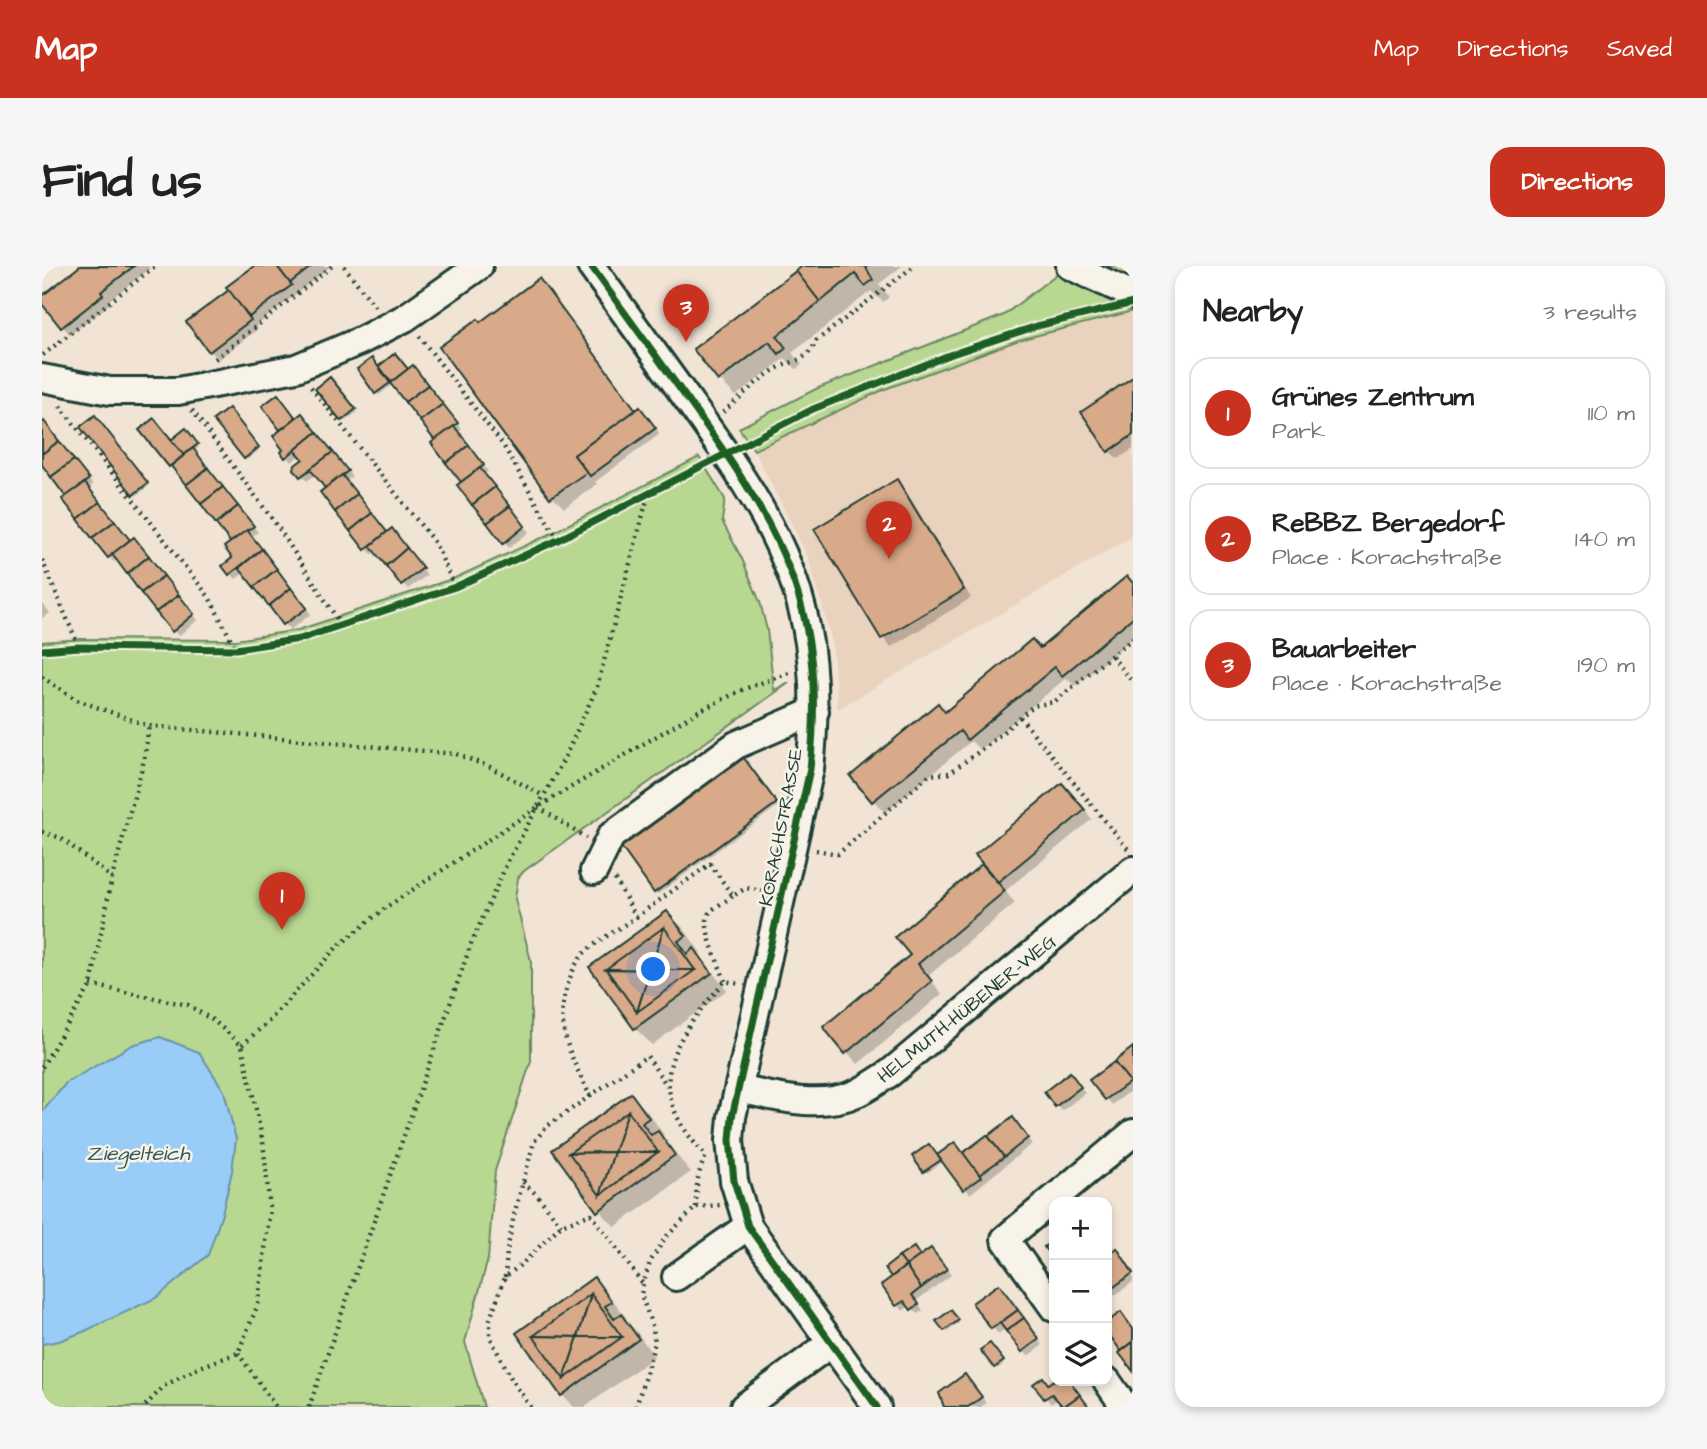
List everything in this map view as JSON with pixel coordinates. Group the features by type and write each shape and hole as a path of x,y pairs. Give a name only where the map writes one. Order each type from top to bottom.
{"street":[{"path":"42,377 110,391 178,391 296,368 397,322 479,266"},
{"name":"KORACHSTRASSE","path":"591,266 747,485 794,580 813,666 814,711 810,769 732,1117 731,1161 738,1200 748,1226 877,1407"},
{"path":"1070,266 1133,295"},
{"path":"598,863 611,836 625,833 693,783 736,745 814,711"},
{"name":"HELMUTH-HÜBENER-WEG","path":"738,1089 792,1100 825,1101 855,1094 890,1073 1133,870"},
{"path":"1049,1301 1005,1239 1133,1133"},
{"path":"676,1277 748,1226"},
{"path":"744,1407 831,1343"},
{"path":"1110,1386 1125,1407"}],"path":[{"path":"42,356 155,266"},
{"path":"206,366 332,266"},
{"path":"344,266 397,322 503,445 558,540"},
{"path":"706,425 777,368 795,363 813,349 816,341 914,266"},
{"path":"296,368 435,544 455,587"},
{"path":"178,391 278,527 341,625"},
{"path":"59,404 209,597 236,649"},
{"path":"309,1407 471,944 508,861 544,796 597,687 649,492"},
{"path":"42,559 79,647"},
{"path":"794,846 838,855 929,775 949,774 987,746 1033,706 1054,702 1133,638"},
{"path":"1112,656 1133,683"},
{"path":"42,677 77,700 149,726 456,754 491,767 544,796"},
{"path":"242,1045 269,1021 327,957 385,908 538,807 697,712 771,679"},
{"path":"1020,717 1133,855"},
{"path":"42,1067 91,985 112,877 144,760 149,726"},
{"path":"538,807 572,827 636,917"},
{"path":"42,832 61,838 112,877"},
{"path":"590,1096 562,1030 566,988 575,965 583,954 710,864 733,896"},
{"path":"726,981 706,930 706,919 711,911 746,888 783,895"},
{"path":"726,981 762,988"},
{"path":"696,1207 696,1184 706,1156 687,1136 678,1121 671,1105 668,1087 674,1053 685,1030 726,981"},
{"path":"91,985 188,1005 214,1021 242,1045 263,1142 270,1209 258,1304 238,1353 200,1367 164,1386 144,1407"},
{"path":"531,1407 513,1382 490,1336 490,1319 505,1277 507,1251 534,1142 539,1134 647,1056 668,1087"},
{"path":"523,1182 561,1225"},
{"path":"505,1277 561,1225 593,1214 643,1284"},
{"path":"238,1353 276,1407"}],"shaded area":[{"path":"1133,311 1133,536 838,709 832,642 808,557 754,450 885,389 1019,340"}],"green space":[{"path":"1067,266 1133,266 1133,311 1019,340 885,389 754,450 739,428 816,389 1004,315"},
{"path":"699,457 725,499 722,521 760,602 767,630 774,690 789,683 524,871 518,878 515,899 531,961 531,1061 495,1171 488,1259 465,1342 484,1407 42,1407 42,642 82,639 236,640 298,630 455,578 546,536"}],"water":[{"name":"Ziegelteich","path":"160,1037 199,1052 224,1091 236,1139 222,1214 208,1255 156,1298 83,1332 42,1344 42,1112 66,1083 132,1045"}],"building":[{"path":"80,266 134,266 61,328 42,304 42,296"},
{"path":"254,266 277,266 292,285 249,317 226,287"},
{"path":"277,266 312,266 290,283"},
{"path":"802,266 865,266 873,280 865,286 855,274 820,302 796,271"},
{"path":"796,271 820,302 777,336 786,348 779,354 769,342 718,381 693,349"},
{"path":"539,278 636,410 574,455 587,472 550,498 439,347 478,319 480,322"},
{"path":"229,290 251,320 209,352 186,322"},
{"path":"395,353 408,369 391,382 379,366"},
{"path":"372,358 390,383 375,394 357,369"},
{"path":"413,365 428,385 405,402 390,383"},
{"path":"330,377 356,409 341,421 315,389"},
{"path":"1133,377 1133,435 1108,452 1081,412"},
{"path":"428,385 443,404 420,421 405,402"},
{"path":"278,394 296,418 280,430 262,406"},
{"path":"443,404 458,423 435,441 420,421"},
{"path":"640,407 656,428 590,476 574,455"},
{"path":"229,408 259,447 244,459 213,420"},
{"path":"302,413 317,432 285,458 273,436"},
{"path":"95,415 148,483 133,495 80,427"},
{"path":"154,418 184,455 169,467 139,430"},
{"path":"44,421 59,441 42,454 42,422"},
{"path":"454,426 469,445 446,463 431,443"},
{"path":"186,428 198,444 184,455 171,440"},
{"path":"317,432 333,452 300,477 294,469 303,459 295,450"},
{"path":"59,441 74,460 51,477 42,465 42,454"},
{"path":"469,445 484,465 461,482 446,463"},
{"path":"193,448 208,468 186,485 171,466"},
{"path":"333,452 348,471 325,488 310,469"},
{"path":"74,460 89,479 66,497 51,477"},
{"path":"208,468 223,487 201,504 186,485"},
{"path":"480,468 495,487 472,505 457,485"},
{"path":"342,475 357,494 335,512 320,492"},
{"path":"897,479 964,590 881,639 814,529"},
{"path":"85,483 100,502 78,519 62,499"},
{"path":"223,487 238,506 216,524 201,504"},
{"path":"495,487 510,506 487,523 472,505"},
{"path":"357,494 372,513 350,531 335,512"},
{"path":"100,502 115,521 92,538 78,519"},
{"path":"238,506 254,526 231,543 216,524"},
{"path":"510,506 525,526 503,544 487,523"},
{"path":"372,513 387,532 365,550 350,531"},
{"path":"115,521 130,540 108,558 92,538"},
{"path":"392,528 407,548 386,566 370,546"},
{"path":"247,530 262,549 229,575 222,566 232,558 224,547"},
{"path":"134,537 149,556 127,574 112,554"},
{"path":"407,548 423,568 401,585 386,566"},
{"path":"262,549 277,569 254,587 239,568"},
{"path":"149,556 164,576 141,593 127,574"},
{"path":"277,569 291,588 269,606 254,587"},
{"path":"164,576 179,595 156,612 141,593"},
{"path":"1127,576 1133,583 1133,617 1062,676 1055,667 967,740 960,731 872,802 850,776 938,703 945,712 1032,639 1040,648"},
{"path":"291,588 307,608 283,625 269,606"},
{"path":"179,595 194,614 172,632 156,612"},
{"path":"741,754 777,803 654,893 619,844"},
{"path":"1062,783 1085,810 998,882 975,855"},
{"path":"982,864 1005,891 918,964 932,981 845,1054 823,1027 910,955 895,937"},
{"path":"667,911 686,936 678,941 687,954 694,948 712,973 634,1029 589,967"},
{"path":"664,927 695,970 650,970"},
{"path":"664,927 650,970 606,969"},
{"path":"606,969 650,970 637,1012"},
{"path":"650,970 695,970 637,1012"},
{"path":"1133,1047 1133,1080 1130,1082 1114,1062"},
{"path":"1114,1062 1130,1082 1105,1100 1089,1080"},
{"path":"1070,1072 1081,1087 1055,1107 1044,1092"},
{"path":"631,1093 649,1118 642,1123 651,1135 658,1131 675,1155 597,1212 552,1150"},
{"path":"628,1111 658,1152 614,1152"},
{"path":"628,1111 614,1152 569,1153"},
{"path":"1013,1117 1028,1138 1004,1157 988,1136"},
{"path":"987,1135 1004,1157 979,1175 963,1153"},
{"path":"955,1142 981,1177 963,1190 937,1155"},
{"path":"929,1144 941,1160 923,1172 912,1156"},
{"path":"614,1152 658,1152 600,1195"},
{"path":"614,1152 600,1195 569,1153"},
{"path":"914,1247 920,1256 906,1266 899,1257"},
{"path":"931,1248 947,1269 921,1288 906,1266"},
{"path":"1117,1248 1133,1273 1112,1288 1112,1260 1112,1252"},
{"path":"899,1257 906,1266 891,1277 885,1268"},
{"path":"906,1266 921,1288 912,1295 919,1304 911,1310 904,1301 896,1306 881,1285"},
{"path":"594,1277 612,1302 605,1306 614,1319 621,1314 639,1339 561,1396 516,1333"},
{"path":"999,1284 1018,1310 991,1329 972,1303"},
{"path":"591,1294 622,1337 578,1337"},
{"path":"591,1294 578,1337 533,1336"},
{"path":"951,1310 959,1320 944,1331 936,1321"},
{"path":"1018,1310 1024,1318 1006,1331 1000,1323"},
{"path":"1121,1312 1133,1329 1133,1342 1121,1351 1112,1339 1112,1318"},
{"path":"1024,1318 1039,1339 1022,1352 1006,1331"},
{"path":"533,1336 578,1337 564,1379"},
{"path":"578,1337 622,1337 564,1379"},
{"path":"1133,1342 1133,1371 1119,1353"},
{"path":"990,1343 1004,1361 994,1368 980,1350"},
{"path":"965,1374 982,1397 968,1407 944,1407 939,1393"},
{"path":"1043,1377 1049,1386 1074,1386 1080,1395 1063,1407 1052,1394 1044,1399 1033,1384"},
{"path":"1080,1395 1089,1407 1063,1407"}],"cycle path":[{"path":"591,266 741,477 773,533 798,594 812,662 814,698 810,769 732,1117 730,1140 734,1181 748,1226 877,1407"},
{"path":"42,650 79,647 236,649 300,639 455,587 558,540 813,409 952,354 1037,326 1133,303"}],"place":[{"name":"Bauarbeiter","path":"686,342"},
{"name":"ReBBZ Bergedorf","path":"889,559"},
{"name":"Grünes Zentrum","path":"282,930"}]}
